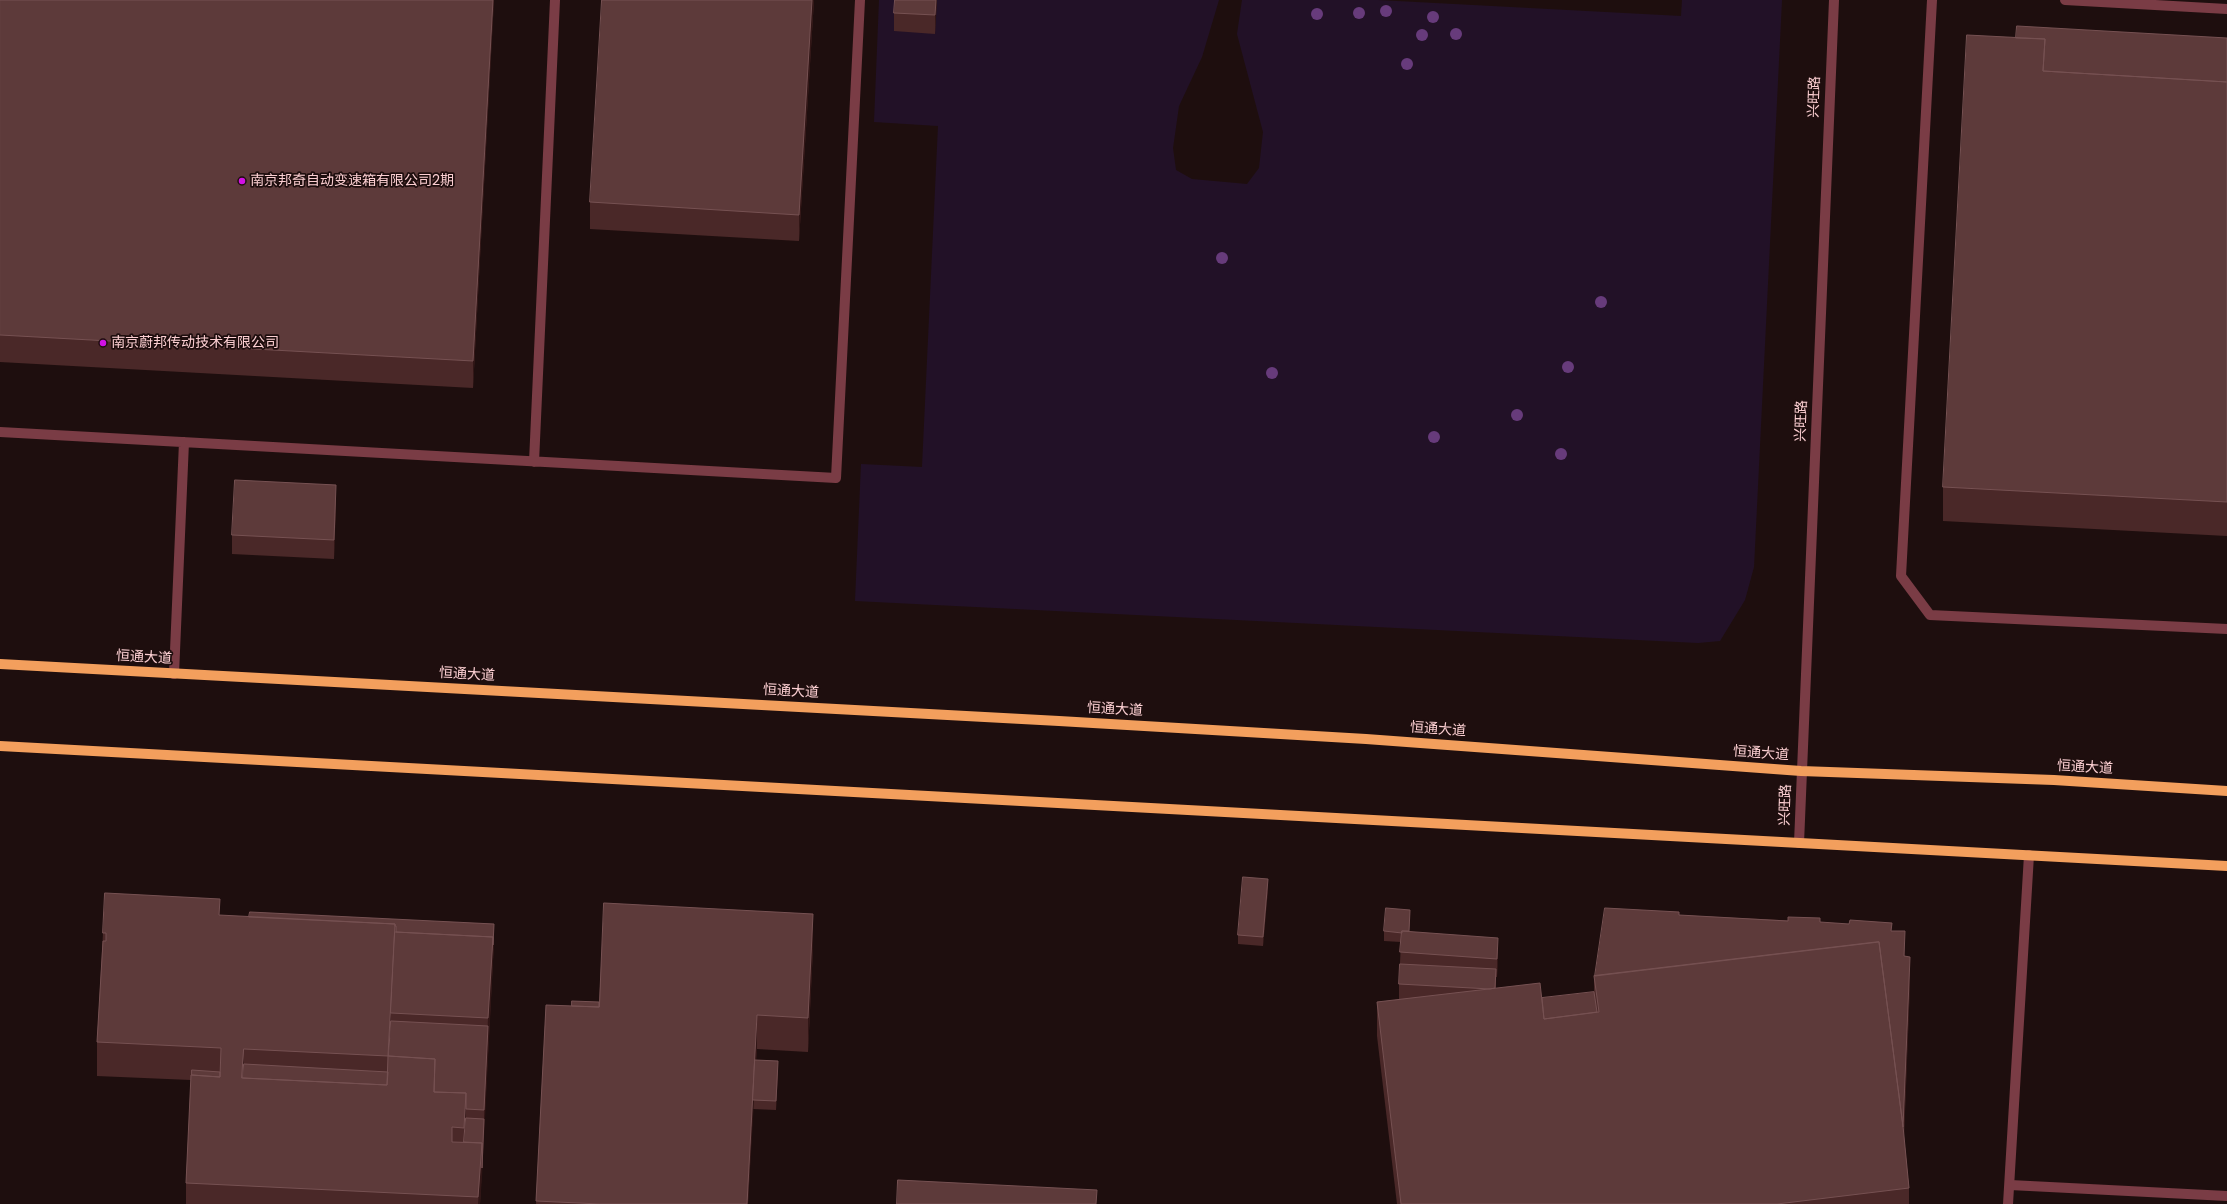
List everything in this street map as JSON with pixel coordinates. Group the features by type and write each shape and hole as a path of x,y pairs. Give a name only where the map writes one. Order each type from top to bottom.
{"main road":[{"name":"恒通大道","path":"0,664 1366,739 1801,771 2054,780 2227,791"},
{"path":"0,746 2227,866"}],"street":[{"path":"534,462 555,0"},
{"path":"0,432 836,478 860,0"},
{"name":"兴旺路","path":"1799,843 1834,0"},
{"path":"1932,0 1901,576 1930,615 2227,629"},
{"path":"2065,0 2227,9"},
{"path":"174,674 184,442"},
{"path":"2008,1204 2029,855"},
{"path":"2010,1185 2227,1196"}],"shaded area":[{"path":"879,0 1219,0 1202,57 1179,106 1173,148 1176,170 1192,179 1247,184 1259,168 1263,132 1237,34 1242,0 1378,0 1681,16 1682,0 1782,0 1754,567 1745,600 1720,641 1698,643 855,601 861,464 922,467 938,126 874,122"}],"building":[{"name":"南京邦奇自动变速箱有限公司2期","path":"0,0 493,0 473,361 0,335"},
{"path":"602,0 812,0 799,215 590,202"},
{"path":"895,0 936,0 935,15 894,13"},
{"path":"2017,26 2227,38 2227,82 2043,71 2045,39 2016,38"},
{"path":"1967,35 2045,39 2043,71 2227,82 2227,502 1943,487"},
{"path":"235,480 336,485 334,540 232,535"},
{"path":"1243,877 1268,879 1263,937 1238,935"},
{"path":"105,893 220,899 219,915 395,924 388,1056 435,1059 434,1092 466,1093 464,1128 452,1127 452,1142 482,1143 478,1197 186,1183 191,1075 220,1077 221,1048 97,1042 103,941 106,941 106,933 103,933","holes":["244,1049 388,1056 387,1085 242,1078"]},
{"path":"604,903 813,914 808,1018 757,1015 747,1204 600,1204 536,1201 546,1005 599,1007"},
{"path":"1386,908 1410,910 1409,931 1402,931 1402,933 1384,931"},
{"path":"1605,908 1679,912 1679,915 1788,921 1788,917 1820,918 1820,922 1849,924 1850,920 1892,923 1891,931 1905,931 1904,956 1910,957 1903,1127 1879,942 1595,976"},
{"path":"250,912 494,924 493,945 493,937 396,932 395,924 249,917"},
{"path":"1402,931 1498,938 1497,959 1400,952"},
{"path":"395,932 493,937 488,1018 391,1013"},
{"path":"1879,942 1903,1126 1909,1188 1777,1204 1401,1204 1377,1002 1540,983 1544,1019 1599,1012 1594,976"},
{"path":"1400,964 1496,969 1495,988 1490,989 1399,984"},
{"path":"1594,992 1597,1012 1544,1019 1542,998"},
{"path":"572,1001 599,1002 599,1007 572,1006"},
{"path":"391,1021 488,1026 484,1110 466,1109 466,1093 434,1092 435,1059 389,1056"},
{"path":"755,1060 778,1061 776,1101 753,1100"},
{"path":"244,1064 388,1072 387,1085 243,1078"},
{"path":"192,1070 220,1072 220,1077 192,1075"},
{"path":"466,1118 484,1119 482,1168 482,1143 464,1142"},
{"path":"898,1180 1097,1190 1096,1204 897,1204"}],"place":[{"name":"南京邦奇自动变速箱有限公司2期","path":"242,181"},
{"name":"南京蔚邦传动技术有限公司","path":"103,343"}]}
